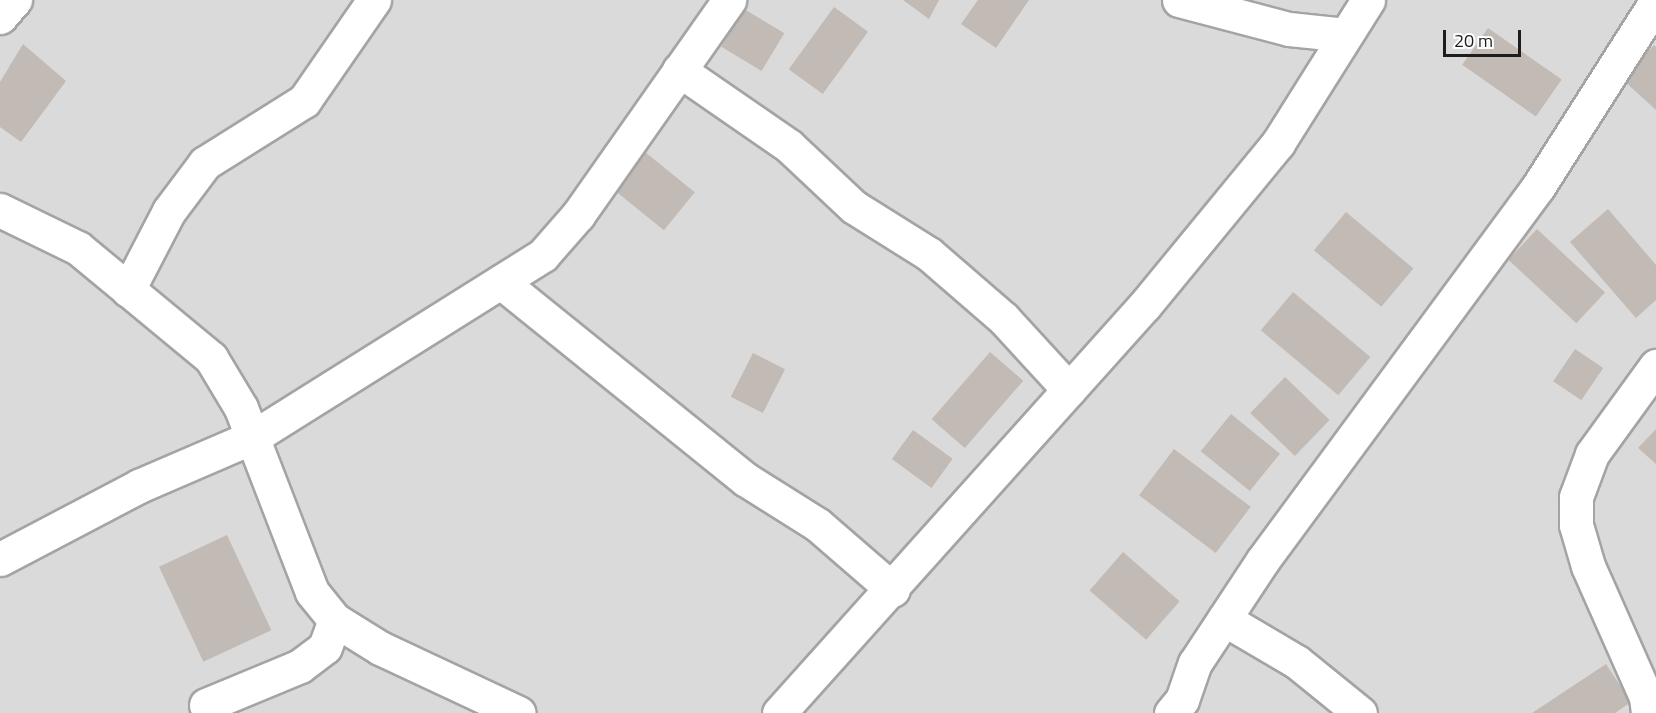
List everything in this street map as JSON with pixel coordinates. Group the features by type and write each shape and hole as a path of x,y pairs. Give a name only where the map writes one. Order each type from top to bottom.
{"street":[{"path":"0,17 15,0"},
{"path":"128,290 169,211 205,163 304,101 374,0"},
{"path":"0,559 139,486 253,437 543,255 578,215 729,0"},
{"path":"1179,0 1289,29 1346,35"},
{"path":"779,713 893,590 1069,390 1278,143 1368,0"},
{"path":"1170,713 1224,619 1401,377 1451,298 1538,187 1656,2"},
{"path":"680,70 780,138 854,207 928,254 1004,319 1069,390"},
{"path":"0,210 78,248 211,358 228,379 253,437 312,592 335,620 380,648 519,713"},
{"path":"501,282 745,479 818,525 893,590"},
{"path":"1650,699 1588,566 1576,525 1576,497 1592,454 1656,366"},
{"path":"1224,619 1297,662 1360,713"},
{"path":"206,705 300,666 325,647 335,620"}],"shaded area":[{"path":"0,0 1656,0 1656,713 0,713"}],"building":[{"path":"903,0 939,0 929,19"},
{"path":"978,0 1029,0 996,48 961,24"},
{"path":"834,7 868,32 823,94 789,69"},
{"path":"744,9 784,33 762,71 721,47"},
{"path":"1488,28 1562,80 1536,116 1462,65"},
{"path":"23,44 66,81 21,142 0,127 0,82"},
{"path":"1654,45 1656,47 1656,110 1622,79"},
{"path":"645,152 695,192 664,230 614,190"},
{"path":"1608,209 1656,265 1656,300 1636,318 1570,242"},
{"path":"1346,212 1413,269 1381,307 1314,250"},
{"path":"1537,229 1605,292 1576,323 1508,260"},
{"path":"1293,292 1370,357 1338,395 1261,330"},
{"path":"1575,349 1603,368 1581,400 1553,381"},
{"path":"990,352 1023,381 965,448 932,419"},
{"path":"753,353 785,369 763,413 731,397"},
{"path":"1285,377 1330,420 1295,456 1250,413"},
{"path":"1231,414 1280,454 1250,491 1201,451"},
{"path":"1656,429 1656,464 1638,448"},
{"path":"913,430 953,459 931,488 892,459"},
{"path":"1174,449 1251,507 1216,553 1139,495"},
{"path":"227,535 271,630 203,662 159,567"},
{"path":"1123,552 1180,601 1146,640 1090,590"},
{"path":"1606,664 1631,702 1615,713 1532,713"}]}
